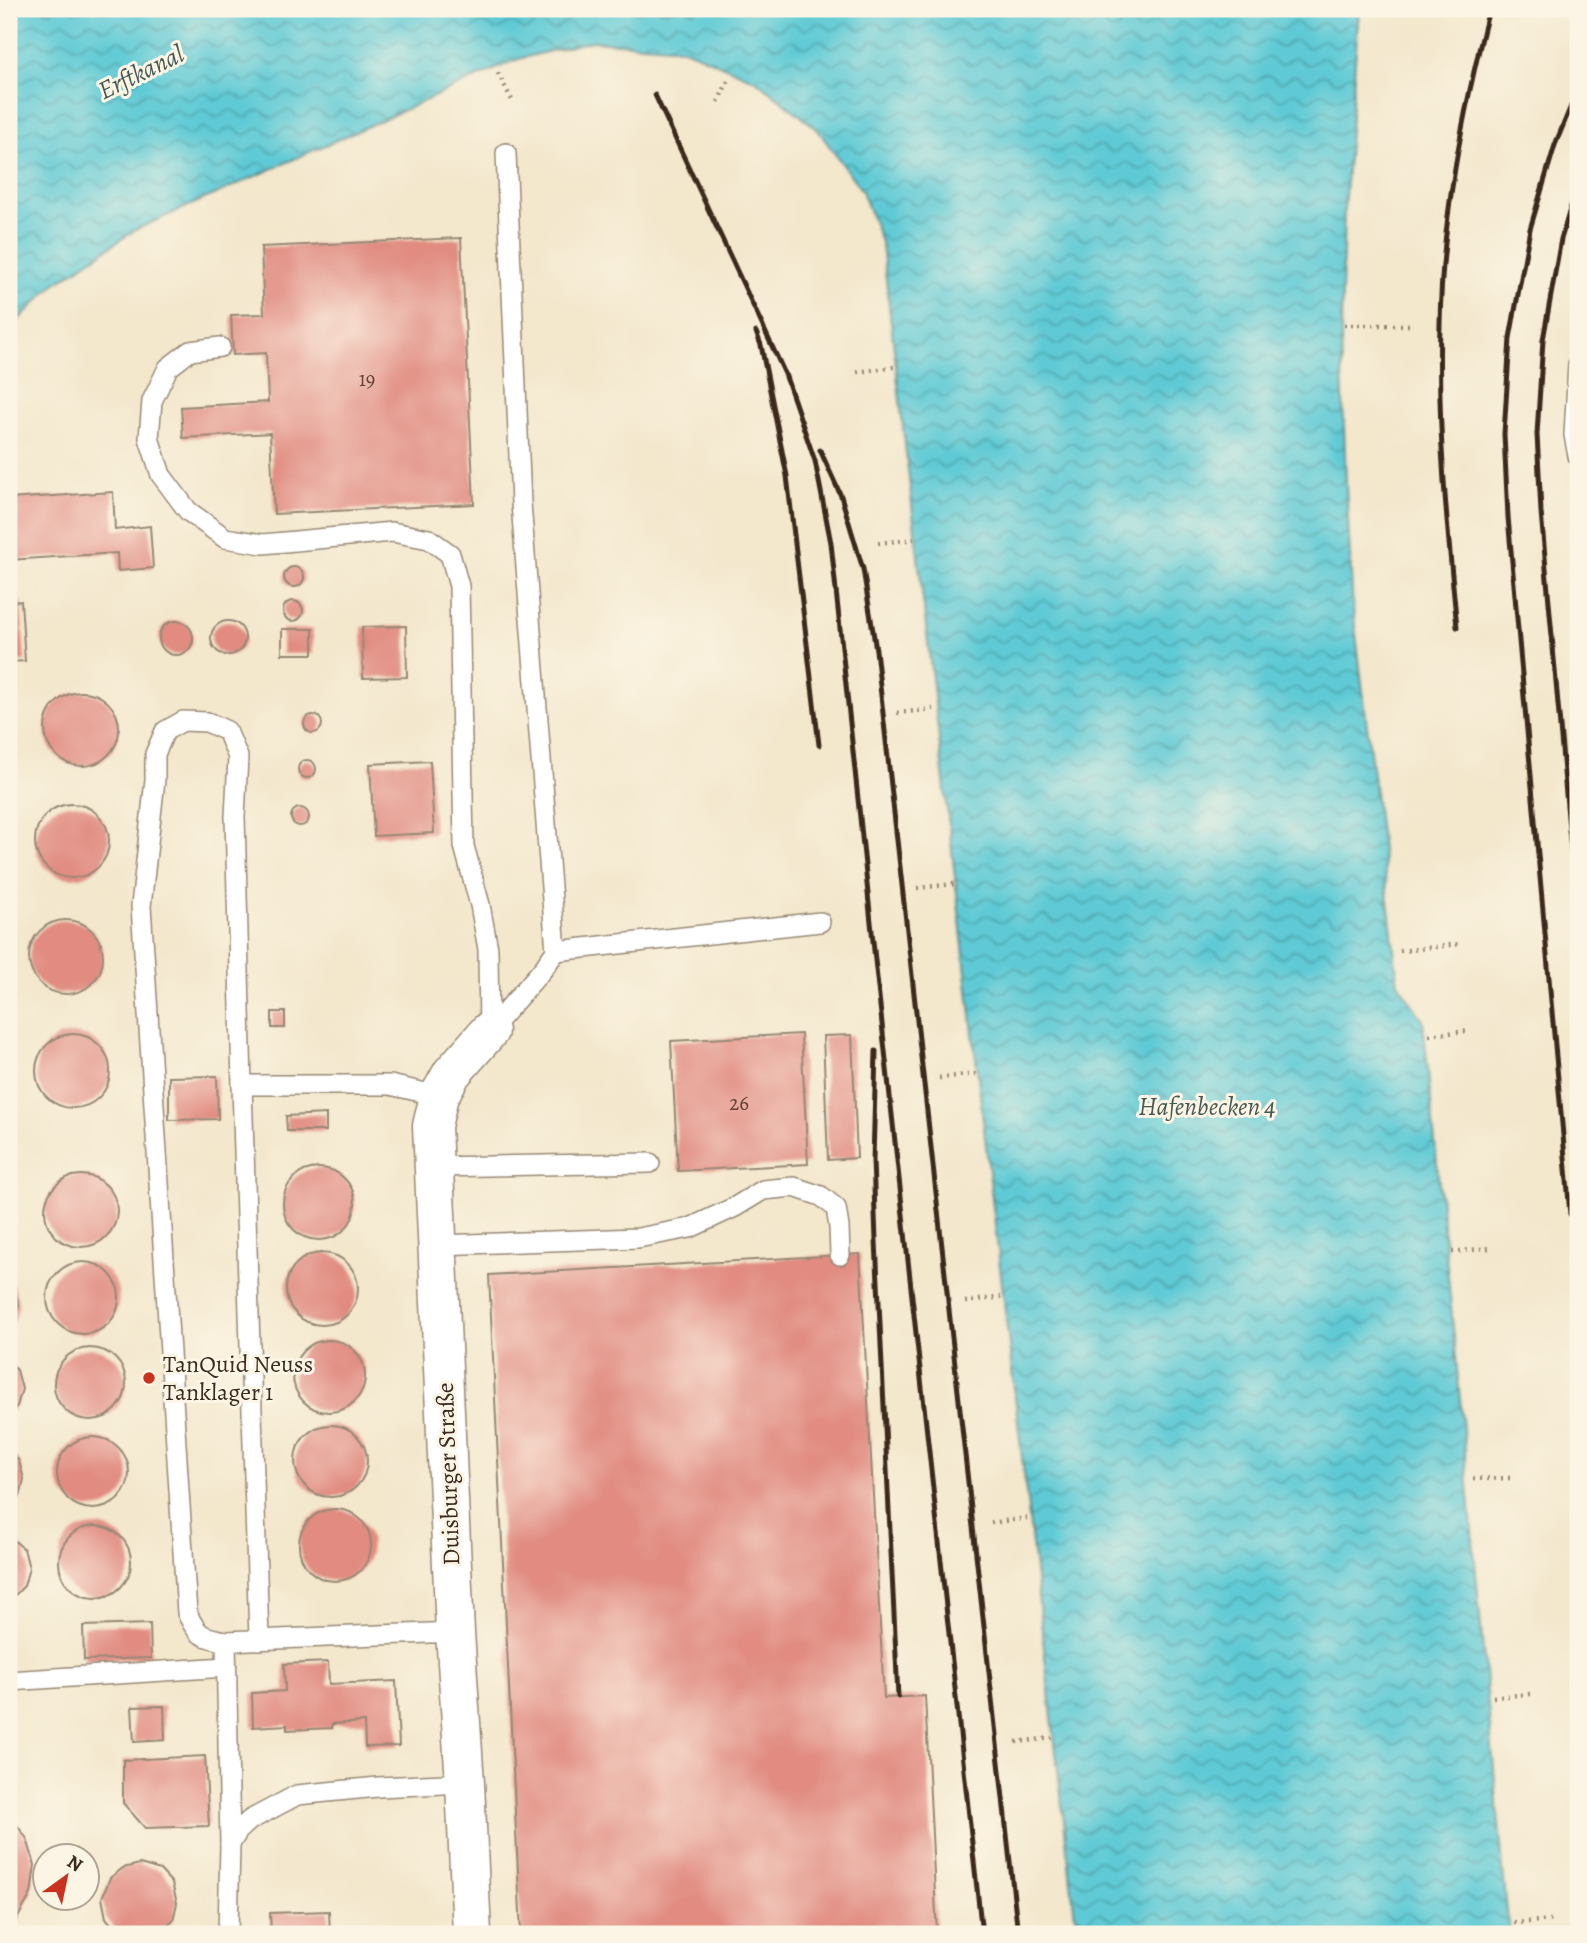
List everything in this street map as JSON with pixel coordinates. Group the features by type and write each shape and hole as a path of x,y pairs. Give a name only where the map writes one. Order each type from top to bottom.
{"street":[{"name":"Duisburger Straße","path":"472,1934 432,1126 439,1096 452,1073 489,1031"}],"lane":[{"path":"489,1031 556,951 521,503 506,153"},
{"path":"220,347 190,351 168,368 152,401 149,438 160,475 188,511 225,538 263,544 392,532 429,539 450,554 459,586 464,846 480,905 488,949 489,1031"},
{"path":"1578,364 1574,435 1578,457"},
{"path":"259,1640 242,1085 236,817 238,757 227,731 207,722 183,721 165,732 155,754 155,780 141,906 187,1613 195,1630 207,1638 226,1641 259,1640 455,1632"},
{"path":"556,951 820,922"},
{"path":"242,1085 390,1085 439,1096"},
{"path":"434,1167 650,1163"},
{"path":"438,1245 638,1238 690,1228 735,1207 763,1190 794,1187 821,1196 836,1208 839,1255"},
{"path":"226,1641 230,1844 228,1934"},
{"path":"9,1681 226,1667"},
{"path":"230,1844 238,1831 250,1820 297,1795 378,1787 465,1783"}],"path":[{"path":"498,73 513,102"},
{"path":"718,102 730,77"},
{"path":"1345,325 1410,325"},
{"path":"857,372 894,367"},
{"path":"878,543 914,539"},
{"path":"897,713 933,709"},
{"path":"917,888 954,884"},
{"path":"1400,951 1460,944"},
{"path":"1429,1035 1468,1031"},
{"path":"939,1079 976,1074"},
{"path":"1452,1252 1490,1248"},
{"path":"965,1302 1001,1297"},
{"path":"1473,1479 1511,1478"},
{"path":"990,1523 1027,1518"},
{"path":"1493,1697 1531,1694"},
{"path":"1016,1742 1052,1738"},
{"path":"1514,1923 1552,1920"}],"water":[{"name":"Hafenbecken 4","path":"9,9 1359,9 1344,210 1341,336 1353,609 1398,983 1423,1020 1509,1934 1077,1934 882,245 862,191 817,129 756,80 682,48 591,41 518,59 135,230 55,284 9,329"}],"building":[{"path":"461,238 474,504 274,514 270,433 183,438 181,407 268,402 266,353 233,355 231,315 264,314 261,247"},
{"path":"113,492 115,530 150,526 153,568 118,571 117,553 9,560 9,499"},
{"path":"290,567 298,567 304,577 298,587 290,587 284,581 284,573"},
{"path":"21,601 25,661 9,662 9,602"},
{"path":"289,601 297,601 303,611 297,621 289,621 283,615 283,607"},
{"path":"176,621 188,626 193,638 188,650 176,655 164,650 159,638 164,626"},
{"path":"228,621 240,626 245,638 240,650 228,655 216,650 211,638 216,626"},
{"path":"406,626 407,677 363,678 362,627"},
{"path":"282,629 313,629 313,654 282,654"},
{"path":"82,692 96,695 108,703 116,715 119,729 116,743 108,755 96,763 82,766 68,763 56,755 48,743 45,729 48,715 56,703 68,695"},
{"path":"309,715 317,715 322,724 320,731 309,733 304,728 304,720"},
{"path":"303,760 311,760 316,769 314,776 303,778 298,773 298,765"},
{"path":"430,761 434,833 374,836 370,764"},
{"path":"72,804 86,807 98,815 106,827 109,841 106,855 98,867 86,875 72,878 58,875 46,867 38,855 35,841 38,827 46,815 58,807"},
{"path":"300,808 308,813 309,817 304,825 300,826 292,821 291,817 296,809"},
{"path":"66,920 80,923 92,931 100,943 103,957 100,971 92,983 80,991 66,994 52,991 40,983 32,971 29,957 32,943 40,931 52,923"},
{"path":"272,1012 285,1012 285,1028 272,1028"},
{"path":"73,1034 87,1037 99,1045 107,1057 110,1071 107,1085 99,1097 87,1105 73,1108 59,1105 47,1097 39,1085 36,1071 39,1057 47,1045 59,1037"},
{"path":"801,1034 808,1164 678,1171 671,1041"},
{"path":"852,1035 857,1158 828,1160 823,1036"},
{"path":"217,1076 218,1119 169,1120 169,1077"},
{"path":"326,1114 326,1131 287,1131 286,1116"},
{"path":"326,1168 345,1178 353,1190 353,1218 345,1230 333,1238 312,1240 293,1230 285,1218 283,1197 293,1178 305,1170"},
{"path":"88,1175 107,1185 115,1197 115,1225 107,1237 95,1245 74,1247 55,1237 47,1225 45,1204 55,1185 67,1177"},
{"path":"329,1253 348,1263 356,1275 356,1303 348,1315 336,1323 315,1325 296,1315 288,1303 286,1282 296,1263 308,1255"},
{"path":"860,1254 884,1698 925,1696 937,1934 521,1934 489,1275"},
{"path":"90,1262 109,1272 117,1284 117,1312 109,1324 97,1332 76,1334 57,1324 49,1312 47,1291 57,1272 69,1264"},
{"path":"9,1281 14,1286 19,1305 14,1322 9,1327"},
{"path":"336,1340 355,1350 363,1362 363,1390 355,1402 343,1410 322,1412 303,1402 295,1390 293,1369 303,1350 315,1342"},
{"path":"97,1348 116,1358 124,1370 124,1398 116,1410 104,1418 83,1420 64,1410 56,1398 54,1377 64,1358 76,1350"},
{"path":"9,1362 17,1370 22,1389 17,1406 9,1414"},
{"path":"338,1425 357,1435 365,1447 365,1475 357,1487 345,1495 324,1497 305,1487 297,1475 295,1454 305,1435 317,1427"},
{"path":"100,1437 119,1447 127,1459 127,1487 119,1499 107,1507 86,1509 67,1499 59,1487 57,1466 67,1447 79,1439"},
{"path":"9,1450 19,1461 24,1479 20,1497 9,1508"},
{"path":"342,1509 361,1519 369,1531 369,1559 361,1571 349,1579 328,1581 309,1571 301,1559 299,1538 309,1519 321,1511"},
{"path":"102,1526 121,1536 129,1548 129,1576 121,1588 109,1596 88,1598 69,1588 61,1576 59,1555 69,1536 81,1528"},
{"path":"9,1536 24,1549 29,1568 24,1586 9,1601"},
{"path":"150,1624 151,1658 84,1660 83,1626"},
{"path":"328,1662 329,1684 396,1681 399,1746 365,1747 364,1722 332,1724 332,1728 287,1730 287,1725 253,1727 252,1693 285,1691 284,1664"},
{"path":"164,1706 165,1740 134,1742 132,1707"},
{"path":"205,1756 209,1826 145,1828 123,1803 123,1760"},
{"path":"9,1814 27,1839 32,1855 32,1887 31,1894 17,1919 9,1925"},
{"path":"140,1864 160,1870 172,1883 177,1903 173,1920 157,1934 119,1933 106,1918 102,1898 110,1878 123,1868"},
{"path":"329,1911 330,1934 271,1934 270,1913"}],"railway":[{"path":"1457,627 1441,438 1439,362 1442,284 1456,165 1489,9"},
{"path":"1570,1214 1508,517 1504,434 1510,338 1530,229 1555,145 1578,89"},
{"path":"655,95 785,374 815,461 831,543 982,1934"},
{"path":"1578,183 1561,239 1543,340 1537,434 1541,512 1578,930"},
{"path":"756,332 761,345 787,476 819,745"},
{"path":"820,450 841,496 863,569 876,650 1018,1934"},
{"path":"876,1051 873,1160 898,1697"}],"place":[{"name":"TanQuid Neuss Tanklager 1","path":"149,1378"}],"water label":[{"name":"Erftkanal","path":"141,72"}]}
